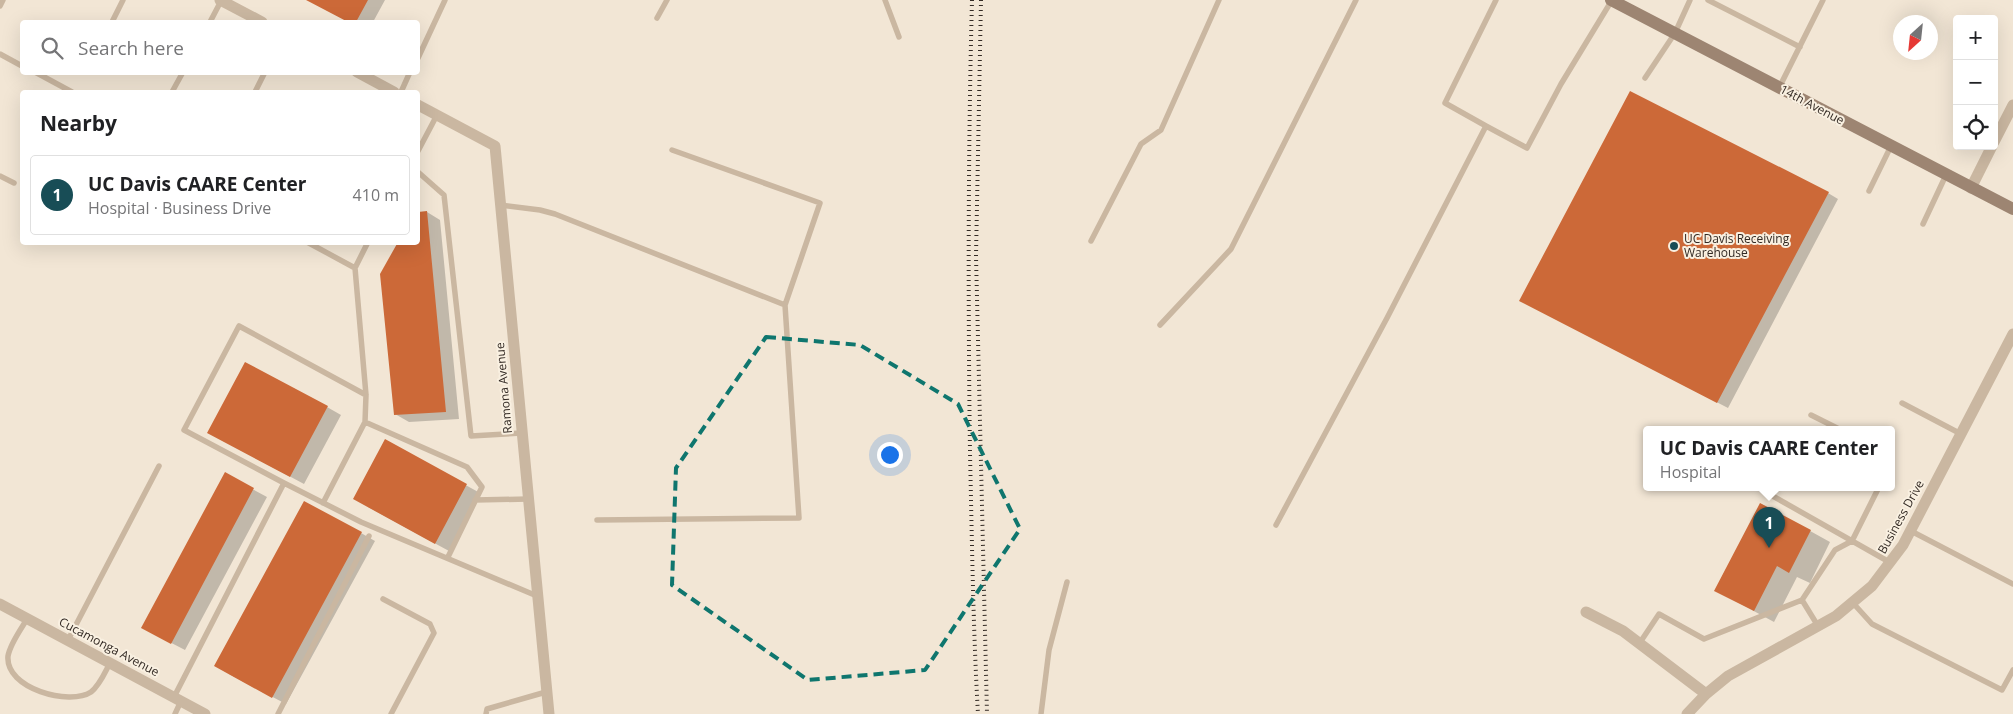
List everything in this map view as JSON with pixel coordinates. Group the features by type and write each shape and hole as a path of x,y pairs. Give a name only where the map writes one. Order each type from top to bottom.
{"main road":[{"name":"14th Avenue","path":"1612,0 2013,209"}],"street":[{"path":"221,0 258,20"},
{"path":"363,75 390,90"},
{"path":"1998,134 2013,105"},
{"name":"Ramona Avenue","path":"420,106 495,146 548,714"},
{"path":"1971,188 1990,150"},
{"name":"Business Drive","path":"1687,714 1706,694 1742,667 1818,626 1853,603 1872,586 1891,564 1911,531 2013,334"},
{"name":"Cucamonga Avenue","path":"0,604 205,714"},
{"path":"1586,612 1622,631 1706,694"}],"lane":[{"path":"0,6 3,0"},
{"path":"113,20 123,0"},
{"path":"211,20 221,0"},
{"path":"420,54 445,0"},
{"path":"657,18 666,0"},
{"path":"885,0 899,37"},
{"path":"1091,241 1141,144 1161,130 1219,0"},
{"path":"1160,325 1231,250 1356,0"},
{"path":"1496,0 1445,103 1527,148 1561,84 1612,0"},
{"path":"1645,78 1675,33 1690,0"},
{"path":"1708,0 1800,47"},
{"path":"1779,88 1823,0"},
{"path":"0,54 20,65"},
{"path":"40,75 68,90"},
{"path":"173,90 181,75"},
{"path":"256,90 264,75"},
{"path":"402,90 409,75"},
{"path":"420,147 437,115"},
{"path":"1276,525 1387,318 1486,126"},
{"path":"1870,192 1892,146"},
{"path":"597,520 799,518 785,305 820,203 672,150"},
{"path":"420,174 444,195 471,436 522,433"},
{"path":"1923,224 1946,175"},
{"path":"0,176 14,184"},
{"path":"500,205 540,210 554,214 785,305"},
{"path":"313,245 355,268"},
{"path":"323,503 364,422 366,396 355,268 366,245"},
{"path":"366,396 239,326 184,430 323,503 432,553 448,557 537,596"},
{"path":"1902,403 1961,434"},
{"path":"1811,415 1833,426"},
{"path":"364,422 467,467 482,487 448,557"},
{"path":"68,640 159,466"},
{"path":"175,714 178,699 284,483"},
{"path":"1639,644 1659,614 1704,640 1802,600 1835,550 1852,541 1877,491"},
{"path":"1771,495 1891,564"},
{"path":"475,500 528,499"},
{"path":"1911,531 2013,584"},
{"path":"278,714 369,536"},
{"path":"1041,714 1049,650 1067,582"},
{"path":"383,599 430,624 434,633 391,714"},
{"path":"1802,600 1818,626"},
{"path":"1853,603 1872,624 2002,690 2013,670"},
{"path":"27,619 8,655 9,664 19,679 30,688 49,694 83,695 92,691 101,680 110,663"},
{"path":"486,714 486,709 546,692"}],"highlighted area":[{"path":"766,337 860,345 958,404 1020,529 925,670 808,680 672,585 676,468"}],"building":[{"path":"306,0 368,0 357,20 344,20"},
{"name":"UC Davis Receiving Warehouse","path":"1630,91 1829,192 1717,403 1519,301"},
{"path":"427,211 446,412 394,415 380,274 396,245 420,245 420,212"},
{"path":"245,362 328,406 290,477 207,433"},
{"path":"385,439 467,484 435,544 353,499"},
{"path":"225,472 254,488 171,644 141,628"},
{"path":"304,501 362,532 272,698 214,666"},
{"path":"1760,503 1811,530 1789,573 1777,566 1754,611 1714,591"}],"railway":[{"path":"972,0 969,170 969,396 978,714"},
{"path":"981,0 976,256 987,714"}],"place":[{"name":"UC Davis Receiving Warehouse","path":"1674,246"},
{"name":"UC Davis CAARE Center","path":"1769,548"}]}
